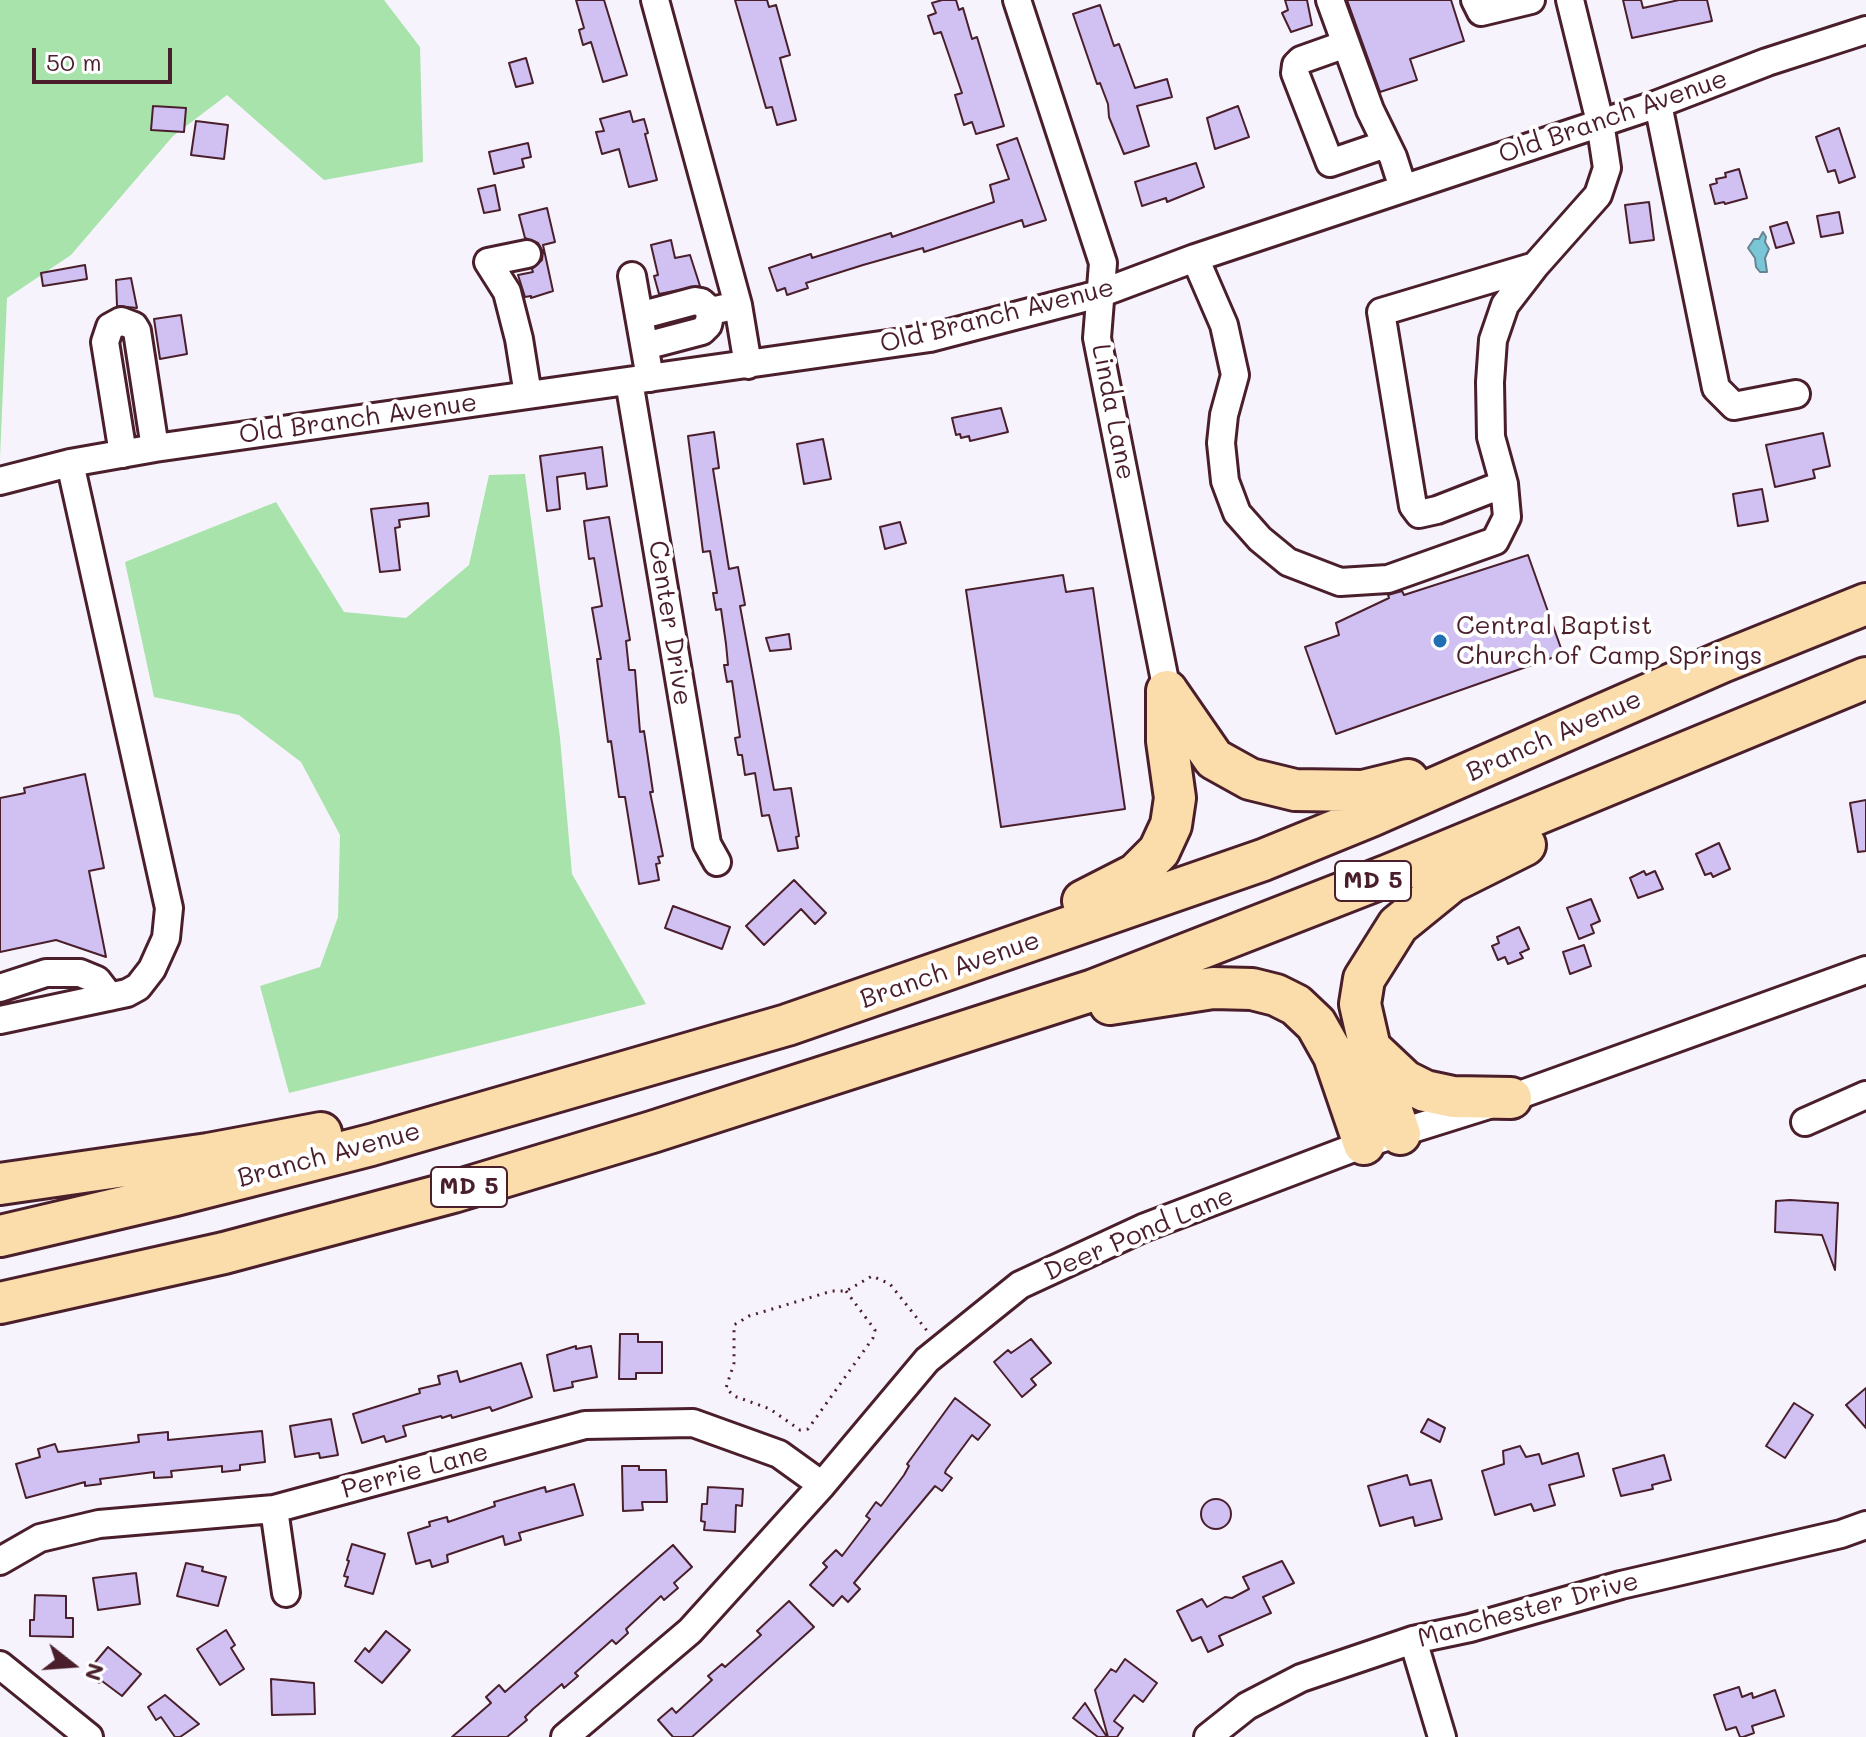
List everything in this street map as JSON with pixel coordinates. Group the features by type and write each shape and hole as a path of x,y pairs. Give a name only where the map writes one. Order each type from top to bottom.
{"highway":[{"name":"Branch Avenue","path":"0,1236 263,1173 624,1074 787,1025 1263,860 1866,604"},
{"name":"MD 5","path":"0,1303 224,1253 453,1192 652,1132 1094,990 1209,947 1866,678"},
{"path":"1167,691 1214,759 1250,779 1295,790 1363,791 1422,776 1603,704 1633,702"},
{"path":"905,985 1136,874 1159,851 1171,825 1175,798 1167,741 1167,691"},
{"path":"1382,1139 1370,1048 1360,1004 1364,979 1398,925 1451,882 1799,708"},
{"path":"941,1038 1145,996 1213,988 1252,989 1276,995 1296,1005 1316,1024 1382,1139"},
{"path":"1370,1048 1405,1081 1425,1091 1453,1097 1511,1098"},
{"path":"0,1184 208,1154 624,1074"},
{"path":"0,1311 74,1286"}],"street":[{"path":"655,0 738,305 748,365"},
{"name":"Linda Lane","path":"1017,0 1103,263 1097,338 1167,691"},
{"path":"1330,0 1370,110 1403,188"},
{"path":"1475,0 1481,12 1531,0"},
{"path":"1195,258 1224,325 1235,375 1224,415 1221,443 1225,481 1237,513 1260,539 1288,562 1340,582 1388,579 1495,541 1507,517 1504,484 1491,437 1493,340 1505,305 1598,195 1607,168 1600,122 1570,0"},
{"name":"Old Branch Avenue","path":"0,481 70,463 155,448 930,338 1099,294 1195,258 1658,104 1767,62 1866,30"},
{"path":"1346,44 1301,60 1296,65 1295,73 1330,163 1386,144"},
{"path":"1658,104 1716,388 1734,406 1796,394"},
{"path":"527,254 488,262 507,292 528,395"},
{"path":"1504,484 1437,510 1419,514 1413,506 1381,312 1535,266"},
{"name":"Center Drive","path":"632,276 645,346 640,379 707,844 717,862"},
{"path":"639,316 695,301 711,311"},
{"path":"711,311 738,305"},
{"path":"645,346 702,331 708,325 711,311"},
{"path":"123,454 105,342 110,327 121,321 134,326 137,331 155,448"},
{"path":"0,1020 127,993 138,987 152,969 166,938 169,908 70,463"},
{"name":"Deer Pond Lane","path":"565,1737 690,1631 822,1485 927,1360 1020,1285 1143,1228 1382,1139 1511,1098 1866,970"},
{"path":"0,988 46,973 80,973 97,980 110,997"},
{"path":"1805,1122 1866,1095"},
{"name":"Perrie Lane","path":"0,1561 40,1538 99,1524 274,1509 585,1425 693,1423 779,1454 822,1485"},
{"path":"274,1509 286,1593"},
{"name":"Manchester Drive","path":"1208,1737 1247,1706 1301,1678 1413,1640 1470,1628 1621,1585 1833,1536 1866,1525"},
{"path":"1413,1640 1442,1737"},
{"path":"0,1665 89,1737"}],"path":[{"path":"846,1291 875,1330 873,1338 808,1429 800,1430 770,1409 734,1396 726,1388 734,1363 734,1325 749,1316 832,1291 846,1291 872,1276 890,1284 941,1348"}],"green space":[{"path":"0,0 384,0 420,47 423,162 324,180 227,95 173,136 71,255 7,298 0,457"},
{"path":"525,474 560,738 572,874 646,1004 289,1093 260,986 320,967 338,917 340,835 301,762 239,715 154,697 125,562 276,502 344,612 406,618 469,565 489,475"}],"water":[{"path":"1763,232 1769,249 1765,258 1767,272 1760,272 1756,267 1755,258 1748,248"}],"building":[{"path":"576,0 604,0 627,75 603,82 591,42 583,45 579,30 584,28"},
{"path":"735,0 767,0 769,7 776,5 790,55 780,58 796,120 777,125 772,107 766,108"},
{"path":"956,0 959,10 963,8 972,39 977,37 1004,126 976,134 972,122 964,125 955,95 962,93 941,32 934,34 928,16 936,13 932,3"},
{"path":"1285,0 1307,0 1312,25 1291,32 1282,13 1288,10"},
{"path":"1347,0 1451,0 1464,41 1410,59 1417,80 1380,92"},
{"path":"1623,0 1641,0 1643,8 1679,0 1707,0 1712,21 1632,38"},
{"path":"1100,5 1114,46 1119,44 1135,88 1167,79 1172,97 1137,106 1149,146 1124,154 1073,14"},
{"path":"526,58 533,83 516,87 509,63"},
{"path":"153,106 186,108 184,132 151,130"},
{"path":"1238,106 1249,137 1215,149 1207,118"},
{"path":"630,111 633,122 644,119 657,180 629,187 619,149 602,154 596,132 604,131 600,119"},
{"path":"196,121 228,125 224,159 191,155"},
{"path":"1839,128 1855,177 1839,183 1835,170 1828,172 1816,137"},
{"path":"1017,138 1046,220 1024,227 1022,220 924,252 923,248 863,265 806,283 808,288 787,295 785,288 777,291 769,268 891,233 892,237 994,202 990,185 1009,179 997,145"},
{"path":"528,143 531,157 522,159 524,167 494,174 489,152"},
{"path":"1196,163 1204,187 1167,202 1166,198 1142,206 1135,182"},
{"path":"1739,169 1747,198 1715,204 1710,185 1717,183 1716,179 1726,177 1725,173"},
{"path":"495,185 500,210 484,213 478,189"},
{"path":"1649,202 1654,240 1630,243 1625,205"},
{"path":"547,208 555,242 543,245 553,291 525,297 518,275 533,272 532,269 542,260 543,252 538,243 525,238 519,215"},
{"path":"1839,212 1843,233 1821,237 1817,216"},
{"path":"1787,222 1794,243 1776,248 1770,227"},
{"path":"671,240 675,258 690,255 700,286 659,294 651,245"},
{"path":"85,265 87,279 43,286 41,273"},
{"path":"131,278 137,308 117,306 116,280"},
{"path":"181,315 187,354 160,359 154,319"},
{"path":"1001,408 1008,432 970,441 969,436 961,438 960,434 956,435 952,418"},
{"path":"714,432 719,468 713,469 729,569 738,567 745,605 740,606 774,790 791,788 798,848 778,851 769,815 762,816 755,773 745,775 742,755 738,755 735,738 740,737 732,681 727,682 724,665 728,665 721,609 716,610 713,593 717,593 710,551 703,552 688,436"},
{"path":"1823,433 1830,466 1813,470 1815,478 1775,487 1766,445"},
{"path":"823,439 831,479 804,484 797,444"},
{"path":"602,447 607,486 587,489 585,473 557,477 560,509 547,511 540,456"},
{"path":"1762,489 1768,521 1738,526 1733,494"},
{"path":"428,503 429,516 399,520 400,527 395,528 400,570 380,572 371,509"},
{"path":"609,517 630,640 626,641 629,670 635,670 640,732 644,731 653,792 650,792 663,856 658,857 660,863 656,864 659,880 639,884 625,797 619,797 611,741 608,742 597,659 601,659 592,608 602,606 594,558 589,559 584,521"},
{"path":"900,522 906,543 885,549 880,527"},
{"name":"Central Baptist Church of Camp Springs","path":"1528,555 1563,654 1336,734 1305,647 1339,635 1336,623 1389,598 1388,595 1402,591 1404,595"},
{"path":"1063,575 1066,592 1093,588 1125,809 1001,827 966,590"},
{"path":"789,634 791,649 770,651 766,638"},
{"path":"85,774 104,868 89,871 106,957 56,940 0,952 0,798 25,793 24,788"},
{"path":"1866,800 1866,851 1858,852 1850,803"},
{"path":"1719,843 1730,869 1713,877 1711,873 1705,875 1696,854"},
{"path":"1644,871 1646,875 1655,871 1663,889 1638,898 1630,878"},
{"path":"794,880 826,913 815,924 801,909 764,945 746,926"},
{"path":"1591,899 1600,921 1591,925 1594,933 1579,939 1567,908"},
{"path":"673,906 730,927 722,949 665,928"},
{"path":"1519,927 1529,949 1520,953 1523,958 1508,964 1505,957 1498,960 1492,946 1499,943 1497,937"},
{"path":"1584,945 1591,966 1570,974 1563,952"},
{"path":"1776,1201 1838,1203 1835,1270 1822,1235 1775,1232"},
{"path":"620,1334 638,1334 638,1342 662,1342 662,1373 636,1373 636,1379 619,1379"},
{"path":"1031,1339 1051,1363 1031,1379 1036,1385 1022,1397 994,1362 1008,1350 1011,1353"},
{"path":"576,1346 576,1349 591,1346 597,1377 572,1382 573,1387 554,1391 547,1355"},
{"path":"521,1363 532,1397 492,1411 490,1407 452,1418 451,1415 441,1416 403,1426 406,1436 386,1442 384,1436 362,1443 353,1414 420,1393 419,1389 440,1384 438,1376 457,1371 460,1382"},
{"path":"1866,1388 1866,1428 1846,1405"},
{"path":"955,1398 990,1425 978,1440 972,1435 946,1470 945,1473 952,1478 942,1491 935,1486 854,1583 860,1589 848,1602 842,1596 833,1606 810,1585 827,1567 823,1563 836,1550 842,1556 870,1519 866,1516 876,1502 881,1506"},
{"path":"1794,1403 1813,1415 1785,1458 1766,1446"},
{"path":"331,1419 338,1455 320,1458 319,1453 295,1457 290,1426"},
{"path":"1428,1419 1445,1428 1440,1442 1421,1432"},
{"path":"262,1431 265,1462 240,1465 240,1470 222,1472 222,1466 171,1471 172,1477 154,1478 154,1472 100,1479 101,1484 85,1486 85,1482 26,1498 16,1464 40,1457 38,1449 55,1444 58,1452 139,1442 138,1435 168,1432 168,1440"},
{"path":"1520,1446 1526,1457 1539,1454 1542,1464 1578,1453 1584,1476 1549,1485 1555,1505 1534,1511 1531,1504 1495,1515 1482,1471 1504,1464 1503,1451"},
{"path":"1664,1455 1671,1480 1652,1485 1653,1489 1621,1496 1613,1469"},
{"path":"622,1466 639,1466 639,1470 666,1470 667,1502 642,1502 643,1510 623,1511"},
{"path":"1407,1475 1410,1485 1431,1480 1442,1519 1415,1526 1413,1517 1380,1526 1368,1486"},
{"path":"574,1484 583,1515 519,1533 521,1540 505,1545 503,1536 447,1555 448,1562 432,1567 430,1560 416,1564 408,1533 430,1526 429,1522 447,1517 448,1522 495,1506 494,1502 545,1487 546,1492"},
{"path":"708,1487 743,1489 742,1506 736,1505 735,1532 704,1530 702,1504 707,1504"},
{"path":"1216,1499 1226,1504 1231,1514 1226,1524 1216,1529 1206,1524 1201,1514 1206,1504"},
{"path":"352,1544 385,1554 373,1594 345,1586 348,1577 344,1576"},
{"path":"673,1545 692,1567 674,1583 678,1588 664,1600 661,1596 626,1629 628,1633 616,1644 612,1640 575,1673 578,1676 564,1688 562,1684 507,1737 452,1737 491,1703 486,1697 499,1685 505,1692"},
{"path":"1282,1561 1294,1583 1263,1597 1271,1613 1219,1636 1223,1645 1208,1652 1201,1637 1192,1641 1177,1611 1202,1599 1207,1607 1225,1597 1232,1598 1249,1589 1243,1577"},
{"path":"186,1563 226,1577 218,1606 177,1596"},
{"path":"136,1573 140,1604 98,1610 93,1578"},
{"path":"35,1595 66,1596 66,1618 73,1618 73,1637 30,1636"},
{"path":"789,1601 814,1627 692,1737 673,1737 658,1720 672,1708 676,1713 712,1680 708,1676 722,1664 725,1667 761,1635 757,1631"},
{"path":"226,1630 235,1645 231,1648 244,1669 220,1685 197,1649"},
{"path":"386,1631 410,1650 382,1683 355,1661 365,1648 369,1652"},
{"path":"108,1647 141,1674 122,1696 87,1672"},
{"path":"1125,1659 1157,1683 1143,1702 1134,1695 1114,1721 1123,1728 1117,1737 1108,1737 1095,1690 1111,1669 1116,1672"},
{"path":"271,1679 314,1683 315,1714 272,1715"},
{"path":"1739,1687 1742,1697 1752,1693 1753,1698 1775,1690 1784,1716 1752,1726 1754,1733 1743,1737 1740,1737 1736,1727 1726,1730 1714,1695"},
{"path":"165,1695 199,1724 175,1737 161,1717 156,1720 148,1707"},
{"path":"1085,1703 1107,1737 1098,1737 1073,1718"}],"place":[{"name":"Central Baptist Church of Camp Springs","path":"1440,641"}]}
